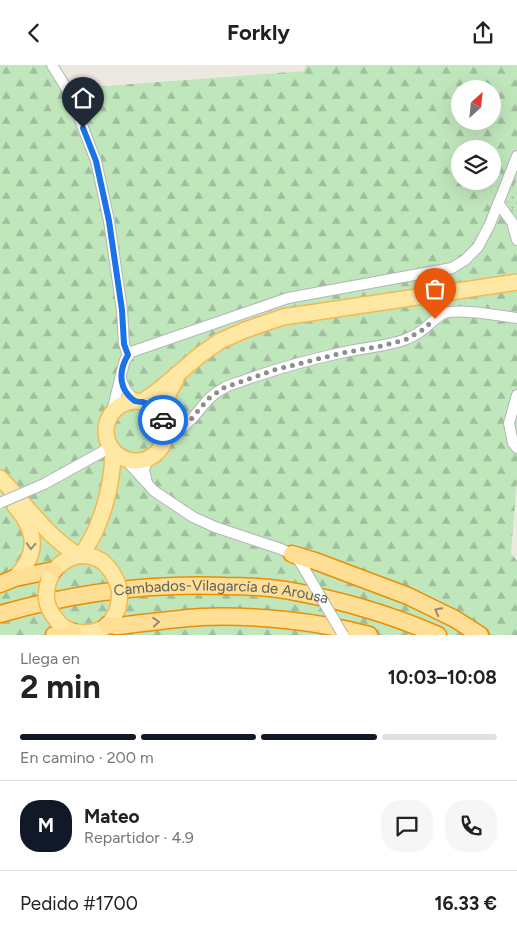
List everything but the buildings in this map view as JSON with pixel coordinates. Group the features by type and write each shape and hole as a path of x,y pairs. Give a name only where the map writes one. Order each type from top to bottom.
{"highway":[{"path":"292,554 408,596 455,619 480,635"},
{"path":"8,581 54,572"},
{"name":"Cambados-Vilagarcía de Arousa","path":"0,614 65,598 130,588 162,585 244,586 283,590 344,603 383,614 438,635"},
{"path":"107,625 117,626 202,617 245,618 291,620 351,630 369,635"}],"main road":[{"path":"139,402 159,390 200,355 220,341 283,317 515,282"},
{"path":"161,415 170,390 188,365"},
{"path":"54,572 66,560 80,555 97,527 107,496 113,467 126,456 158,451 164,440 165,427 161,415 153,407 139,402 125,403 112,412 107,423 106,435 126,456"},
{"path":"107,496 120,473 126,456"},
{"path":"0,478 42,526 66,549 80,555 99,559 108,567"},
{"path":"0,491 21,513 30,530 33,547 30,559 23,571 8,581"},
{"path":"42,526 56,558 54,572 47,588 46,601 50,613 62,630 81,633 91,633 107,625 114,617 121,596 116,578 99,549 97,527"}],"street":[{"path":"52,65 70,94 96,161 109,221 122,310 124,344 128,355"},
{"path":"112,412 123,367 128,355 140,349 288,298 452,268 478,247 490,224 517,156"},
{"path":"498,203 512,222 517,240"},
{"path":"165,433 172,433 188,423 208,399 223,388 274,370 405,340 446,313 475,313 517,318"},
{"path":"121,377 128,394 139,402"},
{"path":"517,395 508,423 513,443 517,448"},
{"path":"0,503 44,484 102,452 126,456 144,470 147,484"},
{"path":"126,456 154,491 201,521 292,554 300,562 343,635"}],"green space":[{"path":"0,65 45,65 79,88 304,71 306,65 517,65 517,480 511,553 517,561 517,635 0,635"},
{"path":"517,178 517,216 507,202"}],"way so far":[{"path":"163,420 165,433 172,433 188,423 208,399 223,388 274,370 405,340 421,331 435,319"}],"route":[{"path":"83,128 96,161 109,221 122,310 124,344 128,355 123,367 122,383 128,394 136,401 153,407 163,420"}]}
